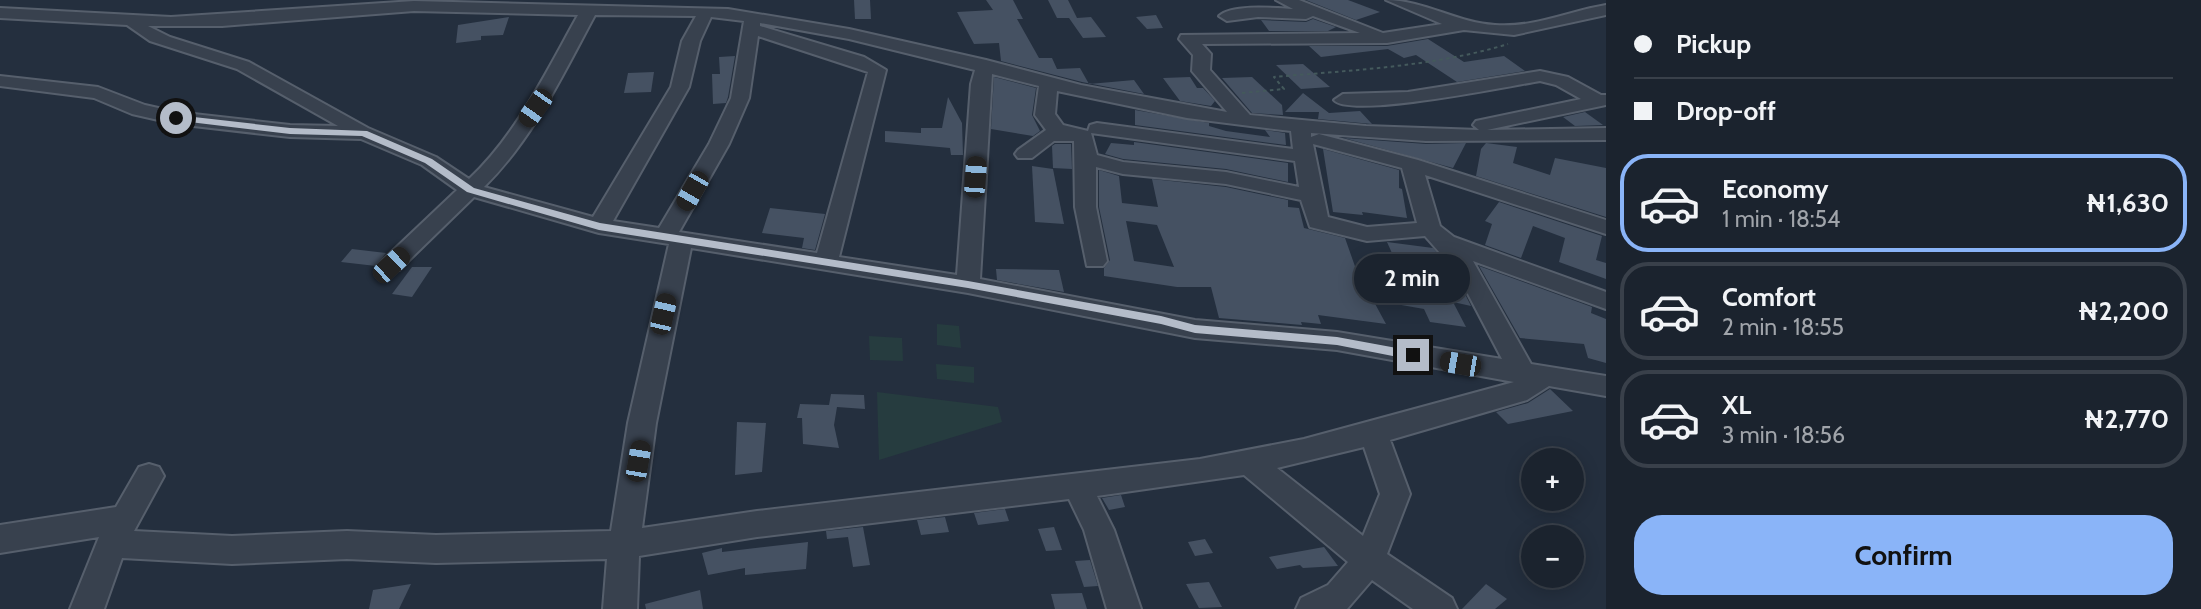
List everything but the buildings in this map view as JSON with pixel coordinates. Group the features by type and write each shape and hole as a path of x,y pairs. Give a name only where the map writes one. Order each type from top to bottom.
{"street":[{"path":"1284,0 1385,38"},
{"path":"1394,0 1461,26"},
{"path":"0,13 56,13 133,21 198,22 415,6 511,12 590,9 616,4 670,10 699,6 752,23 810,48 862,60 877,70 826,263"},
{"path":"599,226 680,87 699,6"},
{"path":"391,265 491,169 535,108 590,9"},
{"path":"1244,120 1201,71 1202,54 1187,38 1385,38 1461,26 1517,29 1606,10"},
{"path":"1227,16 1247,12 1317,12"},
{"path":"133,21 141,31 157,39 228,59 364,133 429,161 471,190 599,226 968,285 1161,320 1195,329 1337,341 1533,376 1606,386"},
{"path":"752,23 889,43 986,65 1048,84 1156,106 1244,120 1302,139 1411,164 1606,227"},
{"path":"620,609 623,545 663,314 672,239 740,98 752,23"},
{"path":"968,285 980,84 986,65"},
{"path":"1343,100 1408,98 1540,76 1562,81 1601,100"},
{"path":"0,80 98,93 139,110 176,118 290,131 364,133"},
{"path":"1048,84 1045,115 1056,129 1302,139 1420,134 1604,136"},
{"path":"1420,134 1499,123 1601,100"},
{"path":"1025,154 1049,135 1090,132 1156,106"},
{"path":"1090,132 1084,188 1087,223 1095,261"},
{"path":"1302,139 1318,222 1367,234 1438,236 1606,301"},
{"path":"1088,159 1123,168 1226,178 1311,196"},
{"path":"1411,164 1438,236 1466,268 1533,376"},
{"path":"0,539 118,531 232,550 348,545 436,549 623,545 771,522 1078,487 1249,462 1373,433 1517,393 1533,376"},
{"path":"1313,609 1339,596 1369,559 1395,494 1373,433"},
{"path":"1249,462 1369,559 1440,609"},
{"path":"86,609 118,531 149,476"},
{"path":"1078,487 1099,530 1124,609"}],"path":[{"path":"1222,94 1284,89 1273,77 1384,67 1479,53 1509,43 1515,38 1517,29"}],"green space":[{"path":"937,324 959,326 961,348 937,345"},
{"path":"869,336 902,338 903,361 870,360"},
{"path":"936,364 974,367 974,383 937,379"},
{"path":"877,392 998,407 1002,422 879,460"}],"route":[{"path":"176,118 290,131 364,133 429,161 471,190 599,226 968,285 1161,320 1195,329 1241,335 1337,341 1413,355"}]}
